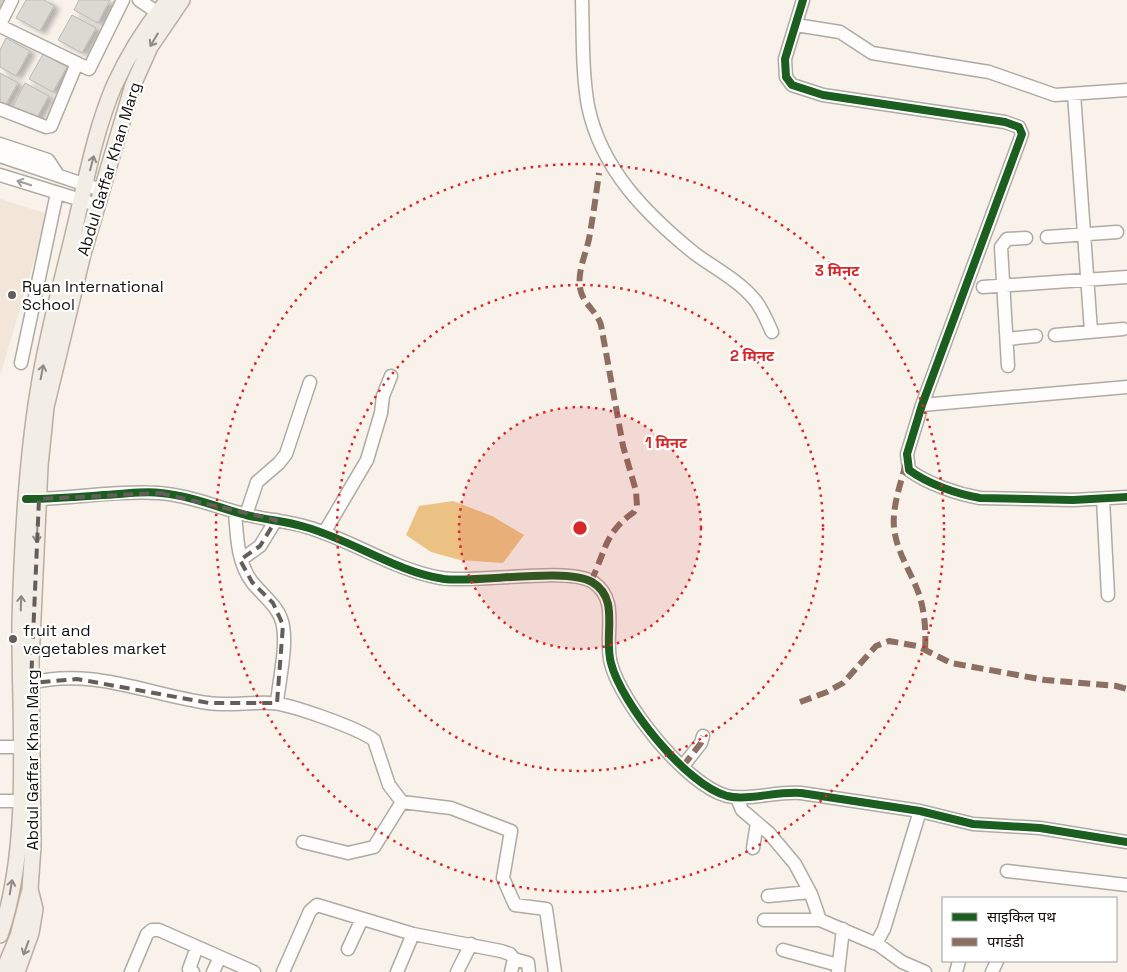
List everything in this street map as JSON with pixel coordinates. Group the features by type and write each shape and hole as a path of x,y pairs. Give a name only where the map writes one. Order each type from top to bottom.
{"main road":[{"name":"Abdul Gaffar Khan Marg","path":"16,972 31,933 35,909 30,889 33,846 31,683 33,499 39,386 86,185 115,84 136,44 168,0"},
{"name":"Abdul Gaffar Khan Marg","path":"0,935 12,884 20,800 20,621 33,499 48,398 83,254 118,131 140,65 162,27 182,0"},
{"path":"3,972 18,936 30,889"}],"street":[{"path":"12,0 0,25 89,69 123,0"},
{"path":"139,0 158,13"},
{"path":"582,0 588,104 599,142 609,161 623,184 664,229 743,288 755,300 772,332"},
{"path":"803,0 785,59 788,81 798,88 823,95 1005,122 1019,127 1022,134 922,405 907,454 909,470 916,475 965,495 980,498 1103,499 1127,497"},
{"path":"796,25 840,32 872,53 989,72 1054,95 1127,90"},
{"path":"0,109 46,127 51,126 77,63"},
{"path":"1074,94 1091,332"},
{"path":"0,144 48,160 58,176"},
{"path":"0,156 101,190"},
{"path":"0,175 97,205"},
{"path":"21,363 57,193"},
{"path":"1048,237 1117,232"},
{"path":"1008,366 1002,243 1008,239 1026,238"},
{"path":"983,287 1127,277"},
{"path":"1054,335 1123,329"},
{"path":"1007,339 1036,336"},
{"path":"324,533 367,460 381,414 382,396 391,376"},
{"path":"276,703 283,625 273,604 252,582 242,559 241,513 257,482 279,463 286,454 310,382"},
{"path":"922,405 1127,387"},
{"path":"33,499 160,493 195,499 241,513 324,533 411,570 442,578 459,580 561,576 591,581 603,592 610,607 608,650 614,672 623,692 658,741 683,766 716,792 737,798 784,792 920,810 974,824 1040,828 1127,842"},
{"path":"1103,499 1108,595"},
{"path":"242,559 260,546 276,520"},
{"path":"31,683 42,680 78,678 142,688 209,703 276,703 309,713 374,740 389,785 402,802 451,808 511,831 503,878 515,905 546,909 555,972"},
{"path":"683,766 701,743 703,736"},
{"path":"0,747 20,747"},
{"path":"737,798 739,806 785,850 810,892 820,920"},
{"path":"0,801 20,800"},
{"path":"303,842 348,853 374,847 402,802"},
{"path":"876,942 884,929 920,810"},
{"path":"753,848 757,823"},
{"path":"1007,871 1127,885"},
{"path":"768,896 810,892"},
{"path":"283,972 310,911 314,906 321,905 414,934 501,951 510,954 514,959 528,963 529,972"},
{"path":"348,949 362,918"},
{"path":"764,920 820,920 843,929 851,935 876,942 902,962 925,972"},
{"path":"783,950 838,968 843,929"},
{"path":"131,972 148,934 152,930 159,930 220,957 233,968 254,972"},
{"path":"397,972 414,934"},
{"path":"457,972 471,944"},
{"path":"193,972 189,969 189,964 197,947"},
{"path":"213,972 220,957"},
{"path":"511,972 514,959"}],"highlighted area":[{"path":"160,493 276,520 260,546 240,560 252,582 273,603 283,625 277,703 209,703 77,679 31,683 39,499"}],"shaded area":[{"name":"Ryan International School","path":"0,199 48,214 0,376"},
{"path":"453,501 492,516 524,535 503,563 460,560 431,552 406,535 419,506"}],"building":[{"path":"0,0 7,0 2,9 0,7"},
{"path":"26,0 44,0 54,6 40,31 16,18"},
{"path":"79,0 110,0 98,23 74,10"},
{"path":"72,15 96,28 82,53 58,40"},
{"path":"6,38 30,51 16,76 0,67 0,50"},
{"path":"43,54 67,67 53,92 29,79"},
{"path":"0,73 18,83 4,108 0,105"},
{"path":"25,83 49,96 35,121 12,108"}],"marked path":[{"path":"591,581 611,535 634,512 637,506 636,491 623,446 601,325 597,316 583,297 580,285 580,272 589,239 599,173"},
{"path":"906,463 896,503 894,528 901,555 920,597 925,624 925,650"},
{"path":"800,702 827,692 843,683 876,646 889,641 917,646 951,663 1045,680 1116,686 1127,689"},
{"path":"683,766 701,743 703,736"}],"cycle path":[{"path":"803,0 785,59 786,77 792,85 823,95 1005,122 1019,127 1022,134 922,405 907,454 909,470 943,488 980,498 1073,500 1127,497"},
{"path":"26,499 145,492 172,494 246,515 305,527 409,570 444,579 543,576 580,578 592,582 601,589 606,598 609,608 609,652 611,663 617,680 641,720 675,760 711,789 727,796 735,797 801,793 920,811 973,824 1040,828 1127,842"}],"place":[{"name":"Ryan International School","path":"12,295"},
{"name":"fruit and vegetables market","path":"13,639"}]}
